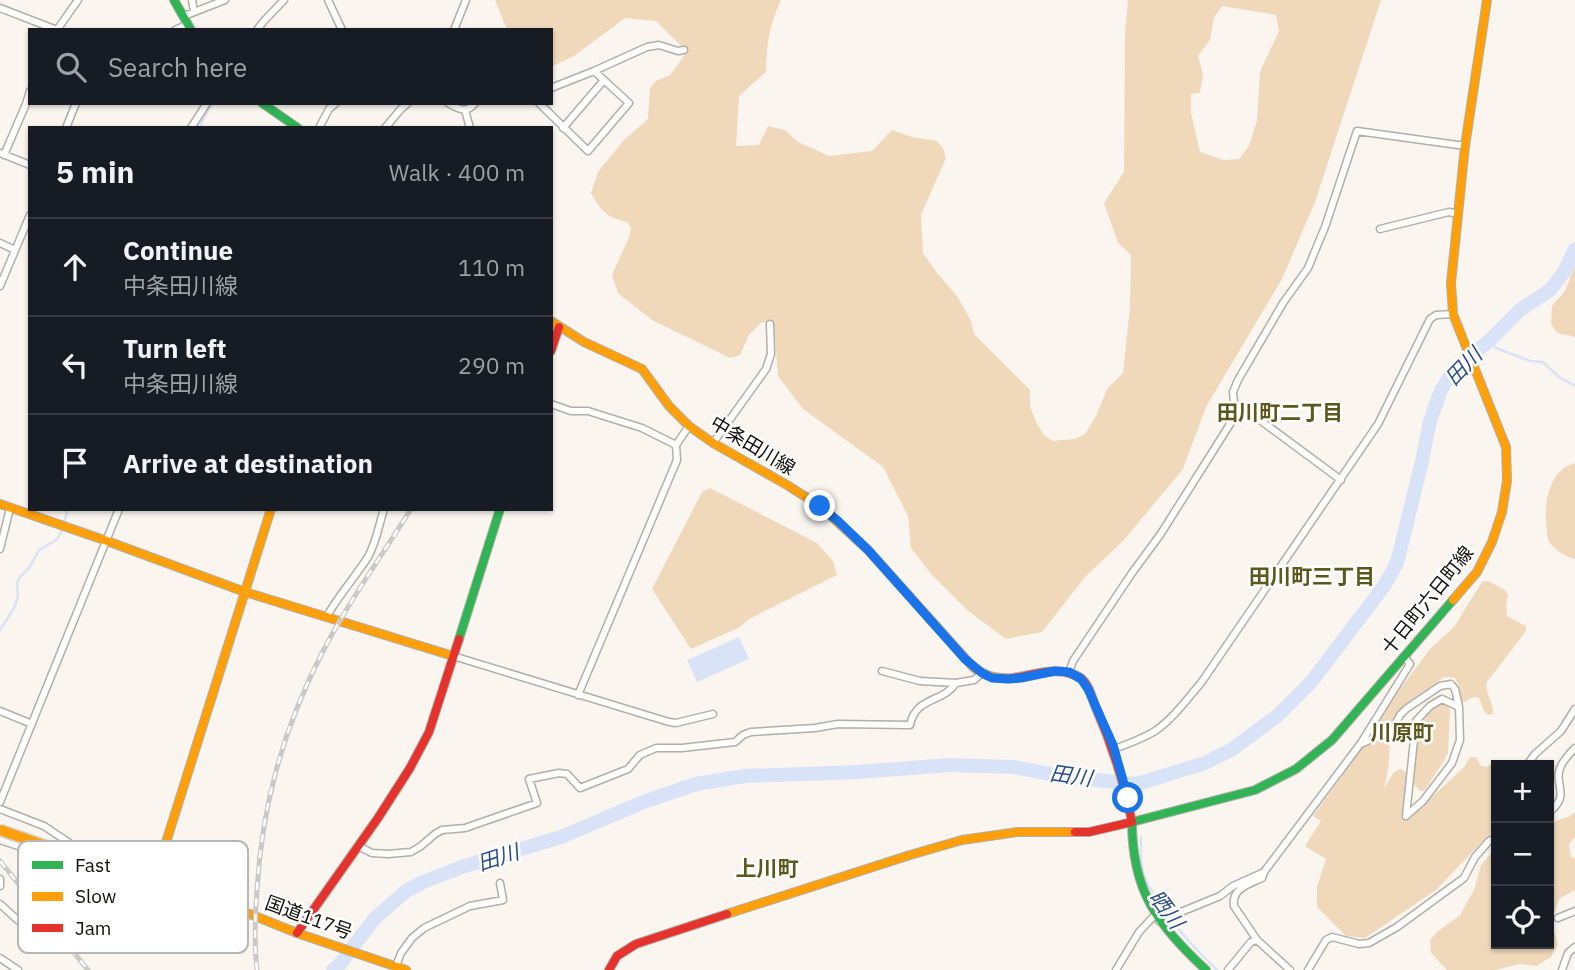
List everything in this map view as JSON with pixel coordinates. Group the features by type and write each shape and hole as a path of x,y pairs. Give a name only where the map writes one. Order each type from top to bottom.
{"main road":[{"path":"174,0 189,21"},
{"name":"十日町六日町線","path":"609,970 617,956 636,944 962,840 1018,832 1089,832 1255,790 1296,769 1332,740 1477,572 1490,550 1502,518 1506,494 1506,447 1453,314 1451,283 1465,146 1487,0"},
{"path":"265,105 295,126"},
{"name":"中条田川線","path":"555,324 584,342 642,369 669,406 689,426 820,506 868,550 965,659 982,673"},
{"path":"5,506 245,592 453,656"},
{"path":"166,841 270,511"},
{"path":"297,933 410,768 429,732 499,511"},
{"path":"982,673 992,678 1008,679 1055,671 1069,672 1081,679 1114,749 1128,798 1137,876 1144,894 1157,918 1185,951 1206,970"},
{"name":"国道117号","path":"0,830 32,841"},
{"name":"国道117号","path":"248,913 401,968"}],"street":[{"path":"58,28 78,0"},
{"path":"189,21 192,0"},
{"path":"189,21 225,0"},
{"path":"258,28 284,0"},
{"path":"328,0 341,28"},
{"path":"455,28 466,0"},
{"path":"0,8 52,28"},
{"path":"553,87 647,47 659,45 678,51 684,50"},
{"path":"540,105 588,150 629,103 594,71"},
{"path":"563,128 604,80"},
{"path":"28,98 2,154 28,165"},
{"path":"67,126 75,105"},
{"path":"192,126 206,105"},
{"path":"320,126 334,105"},
{"path":"387,126 406,105"},
{"path":"451,105 465,110 474,105"},
{"path":"465,110 469,126"},
{"path":"1069,672 1232,421 1235,405 1233,391 1283,303 1308,268 1325,227 1357,131 1465,146"},
{"path":"1380,229 1449,212 1458,214"},
{"path":"0,286 28,220"},
{"path":"0,243 15,250"},
{"path":"1114,749 1155,731 1170,719 1201,682 1378,424 1430,319 1436,315 1453,314"},
{"path":"713,443 766,369 771,354 770,324"},
{"path":"553,405 571,411 588,411 642,428 676,445"},
{"path":"1235,405 1241,406 1341,480"},
{"path":"578,695 677,460 676,445 689,426"},
{"path":"0,550 5,506"},
{"path":"0,802 107,541 116,511"},
{"path":"327,617 368,556 383,511"},
{"path":"453,656 668,722 676,723 713,714"},
{"path":"1290,970 1257,940 1234,906 1234,895 1240,888 1262,878 1361,743 1410,664 1405,656"},
{"path":"882,671 920,681 956,683 974,680 982,673"},
{"path":"358,846 372,853 411,852 442,830 465,828 537,803 529,779 567,774 580,788 628,769 640,755 656,748 735,742 743,734 751,732 838,724 910,725 912,714 922,705 952,689 956,683"},
{"path":"1361,743 1393,729 1400,715 1440,686 1451,684 1455,689 1459,707 1460,740 1452,762 1423,801 1406,816 1416,721 1430,706 1442,699 1459,707"},
{"path":"1531,760 1561,731 1575,709"},
{"path":"0,711 32,724"},
{"path":"1554,808 1558,805 1561,791 1558,774 1561,765 1575,748"},
{"path":"0,809 44,826 66,841"},
{"path":"14,845 24,818"},
{"path":"0,840 18,846"},
{"path":"1308,970 1326,940 1332,937 1359,944 1369,943 1433,902 1464,878 1475,857 1491,840"},
{"path":"1116,970 1146,923 1220,896 1233,886 1264,872"},
{"path":"0,879 0,886"},
{"path":"401,968 401,953 412,938 424,928 470,906 503,900 500,883"},
{"path":"0,904 18,920"},
{"path":"1558,918 1575,911"},
{"path":"1228,970 1251,942 1257,940"},
{"path":"1562,970 1568,953 1575,947"},
{"path":"0,957 18,970"}],"shaded area":[{"path":"495,0 781,0 769,35 766,72 739,96 736,146 759,145 768,126 785,130 798,142 829,156 872,151 892,130 937,141 946,158 921,215 923,253 957,296 971,321 974,334 1030,390 1030,406 1037,424 1044,435 1053,441 1075,439 1085,434 1107,389 1123,373 1130,307 1131,255 1118,243 1104,203 1124,172 1125,33 1128,0 1381,0 1315,202 1282,279 1206,407 1183,469 1123,541 1085,577 1042,632 1006,639 967,610 932,575 911,548 908,516 883,467 803,409 778,376 774,325 762,322 749,335 740,355 730,358 652,320 618,293 612,275 631,228 627,222 605,213 591,193 598,172 624,140 648,119 650,88 656,81 670,75 687,52 656,21 625,18 574,56 553,66 553,28 506,28","holes":["1222,6 1276,15 1279,31 1260,72 1257,121 1249,146 1239,159 1224,160 1200,152 1191,113 1191,94 1200,93 1203,74 1198,56 1210,40 1214,17"]},
{"path":"1575,265 1575,337 1557,333 1551,324 1552,306 1565,291"},
{"path":"1575,463 1575,559 1560,552 1548,540 1546,510 1553,481 1566,467"},
{"path":"710,488 817,543 833,561 837,575 749,619 740,627 691,649 652,589 702,492"},
{"path":"1488,581 1505,590 1508,595 1507,616 1526,626 1526,631 1487,682 1493,714 1486,713 1478,697 1460,704 1459,686 1455,678 1444,677 1400,710 1387,730 1389,759 1384,788 1394,772 1400,769 1405,771 1411,792 1408,813 1414,814 1464,767 1470,757 1476,757 1481,766 1491,765 1491,832 1436,890 1365,938 1346,936 1317,907 1317,887 1326,859 1305,846 1321,821 1313,816 1342,776 1359,744 1430,649 1454,627 1482,582"},
{"path":"1446,705 1450,709 1448,753 1424,791 1420,791 1413,783 1412,777 1418,722 1432,707"},
{"path":"1575,812 1575,836 1569,845 1571,857 1575,858 1575,890 1559,899 1554,912 1554,821"},
{"path":"1491,854 1491,949 1554,949 1554,932 1558,944 1551,957 1536,966 1520,964 1495,970 1447,970 1431,953 1430,940 1460,915 1474,890 1481,865"}],"water":[{"path":"739,637 749,659 697,682 687,660"}],"waterway":[{"path":"200,126 211,105"},
{"name":"田川","path":"333,970 374,919 406,891 423,882 462,867 561,837 646,801 696,784 745,776 950,765 1014,767 1065,777 1137,784 1205,763 1231,750 1277,716 1312,681 1384,586 1397,563 1430,421 1441,390 1454,370 1520,310 1550,290 1564,272 1575,249"},
{"path":"1490,340 1496,348 1530,361 1543,362 1559,377 1575,386"},
{"path":"64,523 67,511"},
{"path":"0,630 14,608 20,577 29,568 39,550 56,540 62,529"},
{"name":"晒川","path":"1137,784 1137,801"},
{"name":"晒川","path":"1141,837 1143,870 1152,892 1178,928 1217,970"}],"railway":[{"path":"257,970 255,920 260,859 269,798 285,740 331,636 410,511"},
{"path":"0,861 18,883"},
{"path":"74,953 88,970"}],"traffic: fast":[{"path":"174,0 190,28"},
{"path":"265,105 295,126"},
{"path":"459,639 499,511"},
{"path":"1206,970 1174,937 1151,905 1137,868 1132,822 1255,790 1296,769 1332,740 1453,600"}],"traffic: slow":[{"path":"1453,600 1477,572 1492,542 1502,512 1507,481 1506,447 1453,314 1451,283 1465,146 1487,0"},
{"path":"553,322 584,342 642,369 669,406 689,426 820,506 868,550 973,667 992,677 1013,678"},
{"path":"0,504 245,592 453,656"},
{"path":"166,841 270,511"},
{"path":"0,830 32,841"},
{"path":"727,914 962,840 1018,832 1075,832"},
{"path":"248,913 406,970"}],"traffic: jam":[{"path":"553,345 559,327"},
{"path":"297,933 410,768 429,732 459,639"},
{"path":"1013,678 1043,672 1065,672 1081,678 1091,693 1117,764 1132,822 1089,832 1075,832"},
{"path":"609,970 617,956 636,944 727,914"}],"district":[{"name":"田川町二丁目","path":"1280,412"},
{"name":"田川町三丁目","path":"1312,576"},
{"name":"川原町","path":"1402,732"},
{"name":"上川町","path":"767,868"}],"route":[{"path":"820,506 868,550 965,659 982,673 992,678 1008,679 1055,671 1069,672 1081,679 1113,745 1128,798"}]}
